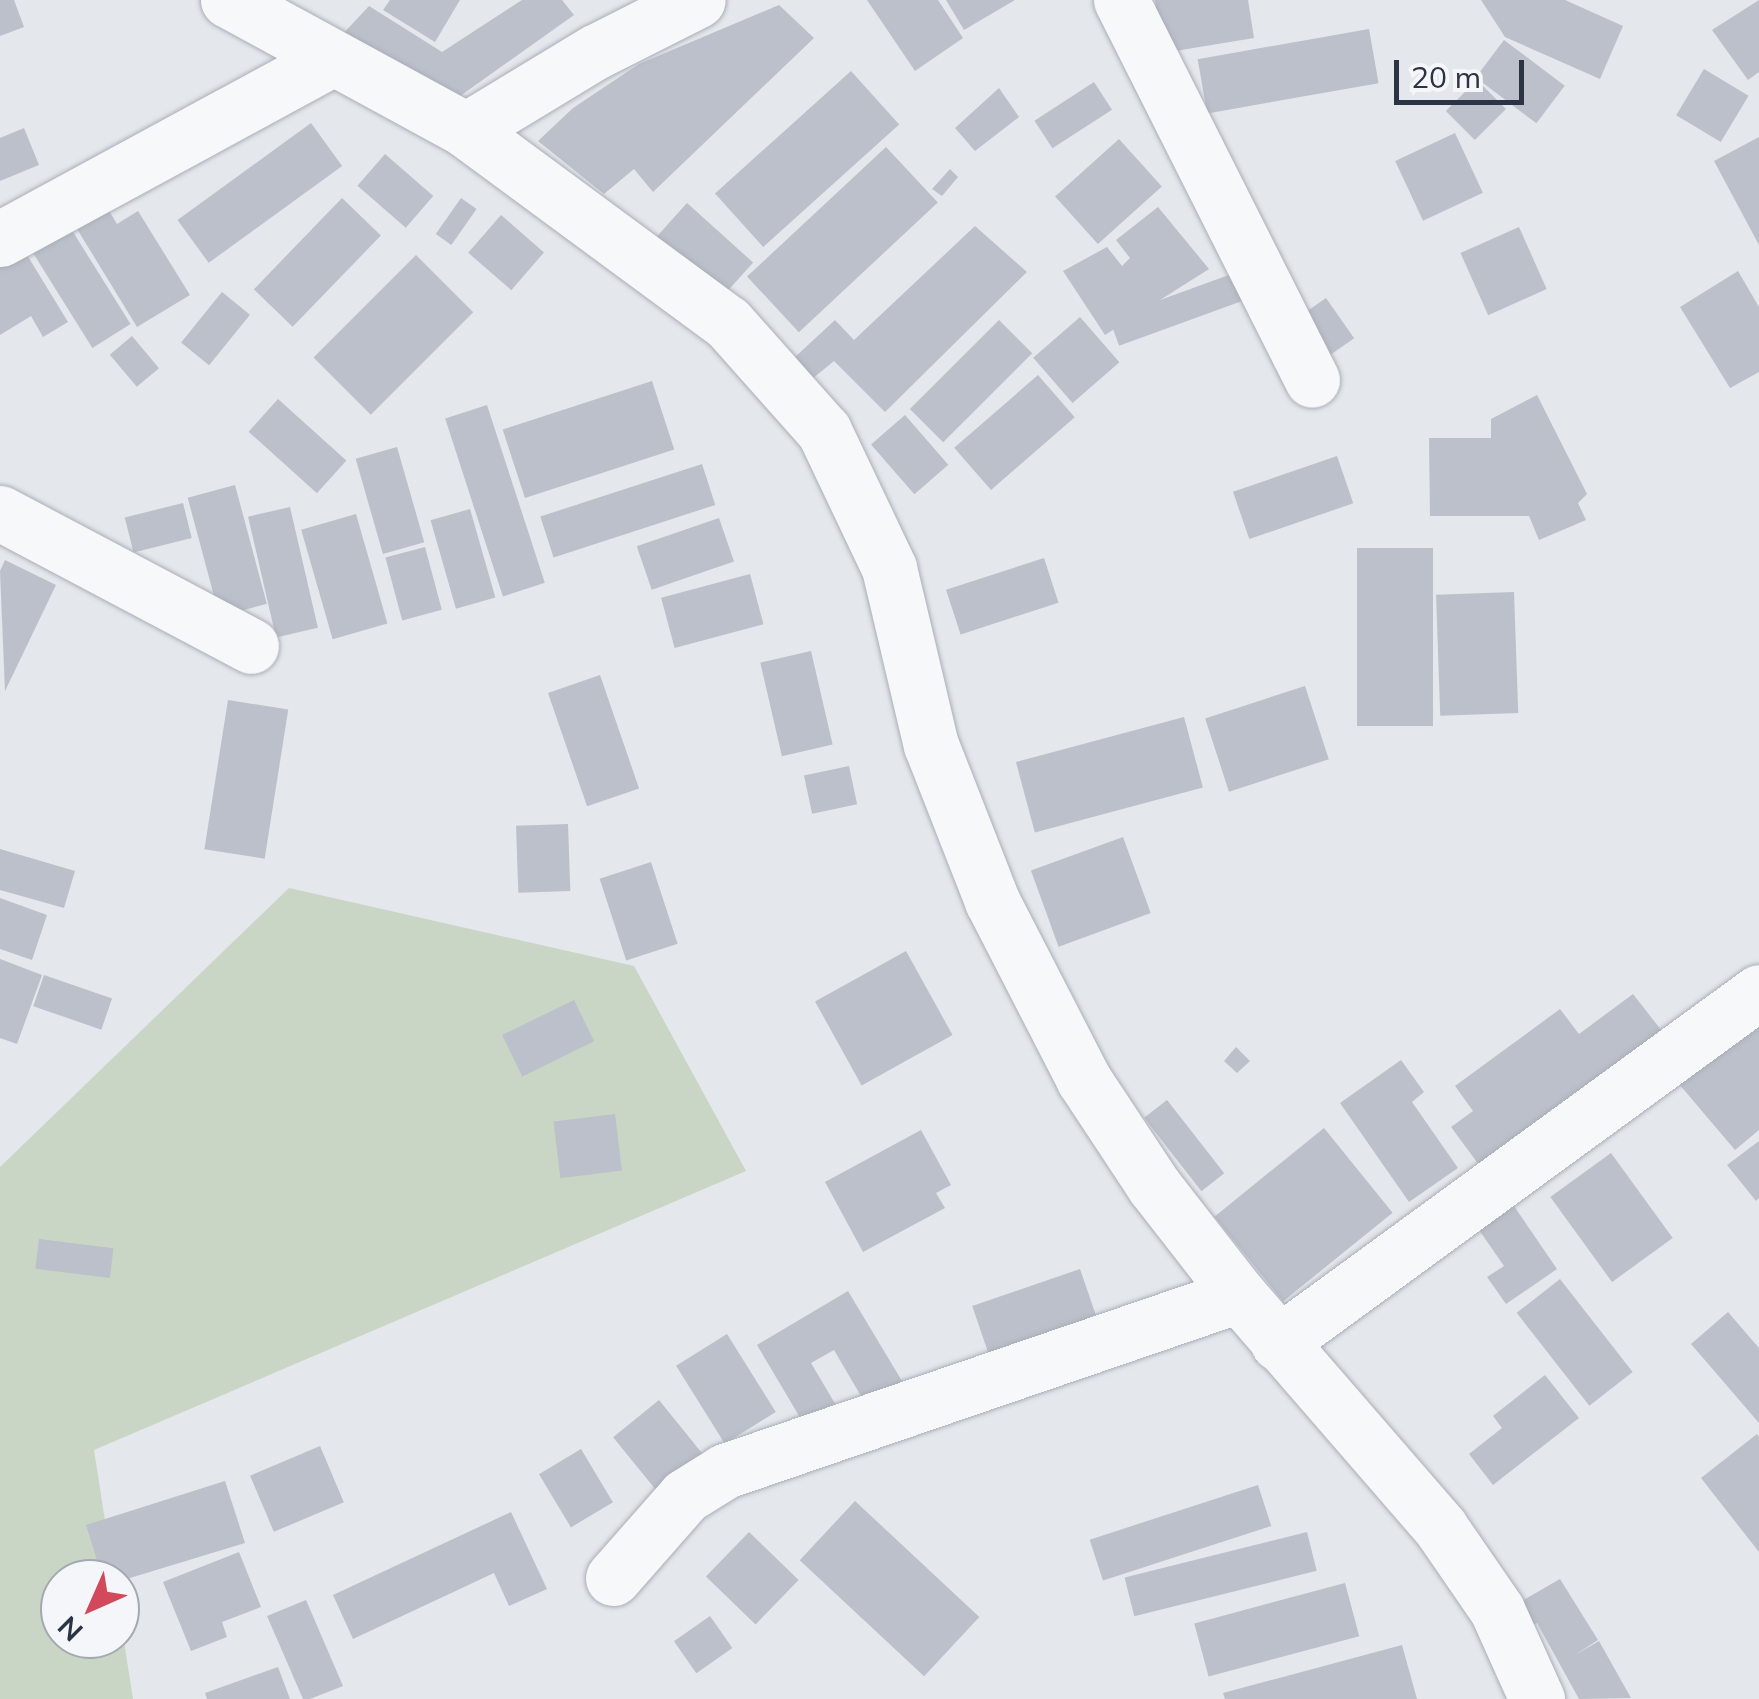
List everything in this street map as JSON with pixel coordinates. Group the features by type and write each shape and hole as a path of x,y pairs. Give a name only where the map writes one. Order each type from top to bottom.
{"street":[{"path":"228,0 466,130 728,323 824,431 889,568 932,746 992,901 1115,1133 1278,1343 1440,1527 1497,1610 1536,1699"},
{"path":"466,130 698,0"},
{"path":"1121,0 1312,380"},
{"path":"0,239 330,59"},
{"path":"0,512 252,646"},
{"path":"1278,1343 1759,992"},
{"path":"613,1578 685,1496 725,1471 1239,1295"}],"green space":[{"path":"289,888 634,966 746,1171 94,1450 111,1559 40,1559 40,1659 127,1659 133,1699 0,1699 0,1167"}],"building":[{"path":"0,0 14,0 24,27 0,36"},
{"path":"390,0 460,0 435,42 383,10"},
{"path":"522,0 562,0 574,15 446,106 341,36 369,6 442,52"},
{"path":"867,0 938,0 963,38 915,71"},
{"path":"946,0 1015,0 964,30"},
{"path":"1155,0 1248,0 1254,38 1163,53"},
{"path":"1481,0 1565,0 1623,26 1600,79 1505,37"},
{"path":"1759,0 1759,72 1748,80 1712,30"},
{"path":"779,5 814,38 653,192 634,169 604,194 538,141 573,108 639,64"},
{"path":"1369,29 1379,83 1207,113 1198,59"},
{"path":"1504,40 1565,86 1536,123 1476,78"},
{"path":"1704,69 1749,96 1721,142 1676,115"},
{"path":"851,71 899,125 763,247 715,193"},
{"path":"1477,80 1506,109 1475,140 1446,111"},
{"path":"1094,82 1112,110 1052,148 1034,121"},
{"path":"999,88 1019,117 975,151 955,128"},
{"path":"311,123 342,166 209,263 178,220"},
{"path":"24,128 39,165 0,181 0,138"},
{"path":"1455,133 1483,193 1423,221 1395,161"},
{"path":"1759,137 1759,245 1714,161"},
{"path":"1119,139 1162,187 1098,244 1055,197"},
{"path":"886,147 938,203 799,332 747,277"},
{"path":"385,154 433,196 406,228 357,186"},
{"path":"950,169 958,177 942,196 932,189"},
{"path":"342,198 381,236 293,327 254,289"},
{"path":"461,198 477,209 451,245 436,234"},
{"path":"687,203 753,263 723,296 657,236"},
{"path":"105,204 117,224 138,211 190,295 137,327 74,224"},
{"path":"1158,207 1209,269 1105,335 1063,271 1107,247 1122,266 1130,258 1116,240"},
{"path":"501,215 544,252 511,290 468,253"},
{"path":"68,224 131,324 92,348 30,248"},
{"path":"975,226 1027,272 885,412 834,361 812,379 794,358 835,320 854,340"},
{"path":"1519,227 1547,289 1488,315 1461,253"},
{"path":"24,250 68,322 43,337 31,316 0,335 0,265"},
{"path":"416,255 473,312 371,415 313,358"},
{"path":"1738,271 1759,307 1759,372 1730,388 1680,307"},
{"path":"1237,272 1247,299 1119,346 1109,319"},
{"path":"222,292 250,315 209,365 181,343"},
{"path":"1326,298 1354,338 1325,358 1297,318"},
{"path":"1080,317 1119,362 1073,403 1033,358"},
{"path":"999,320 1032,353 943,442 910,409"},
{"path":"132,336 159,368 137,387 110,355"},
{"path":"1038,375 1075,417 991,490 954,448"},
{"path":"652,381 674,449 525,498 503,430"},
{"path":"1537,395 1587,494 1578,503 1586,520 1539,540 1529,516 1430,516 1429,438 1491,438 1491,419"},
{"path":"278,399 346,461 317,493 249,432"},
{"path":"487,405 545,583 503,596 445,419"},
{"path":"905,415 948,465 914,494 871,445"},
{"path":"397,447 424,542 383,554 356,459"},
{"path":"1337,456 1353,503 1249,539 1233,492"},
{"path":"702,464 715,505 554,557 540,517"},
{"path":"235,485 267,604 220,616 188,498"},
{"path":"183,503 192,538 133,552 125,518"},
{"path":"290,507 318,628 276,637 248,517"},
{"path":"470,509 495,597 456,609 431,520"},
{"path":"356,514 387,624 333,639 301,530"},
{"path":"719,518 734,561 652,590 637,546"},
{"path":"425,547 442,610 402,620 385,558"},
{"path":"1357,548 1433,548 1433,726 1357,726"},
{"path":"1044,558 1059,603 961,635 946,590"},
{"path":"5,560 56,585 5,691 0,571"},
{"path":"750,574 763,624 675,648 661,598"},
{"path":"1514,592 1518,713 1440,716 1436,595"},
{"path":"811,651 833,745 782,756 760,663"},
{"path":"600,675 639,788 587,806 548,693"},
{"path":"1305,686 1329,759 1229,792 1205,718"},
{"path":"228,700 288,710 265,859 204,849"},
{"path":"1184,717 1203,788 1035,833 1016,762"},
{"path":"849,766 857,804 812,814 804,776"},
{"path":"568,824 570,891 518,893 516,826"},
{"path":"1123,837 1151,913 1059,947 1031,871"},
{"path":"0,849 75,871 64,908 0,890"},
{"path":"651,862 678,944 626,960 600,879"},
{"path":"0,898 47,915 32,960 0,949"},
{"path":"906,951 953,1035 862,1085 815,1001"},
{"path":"0,959 42,975 17,1044 0,1038"},
{"path":"44,975 112,998 101,1030 33,1006"},
{"path":"1633,994 1665,1035 1482,1169 1451,1127 1473,1111 1455,1086 1560,1009 1579,1034"},
{"path":"574,1000 594,1041 522,1076 502,1035"},
{"path":"1754,1022 1759,1028 1759,1130 1735,1150 1679,1084"},
{"path":"1236,1047 1250,1061 1237,1073 1224,1061"},
{"path":"1401,1060 1424,1092 1412,1102 1458,1168 1409,1202 1340,1103"},
{"path":"1167,1100 1224,1173 1201,1191 1144,1118"},
{"path":"615,1114 622,1171 560,1178 553,1122"},
{"path":"1324,1128 1393,1213 1283,1301 1214,1217"},
{"path":"921,1130 951,1185 936,1193 945,1208 863,1252 825,1182"},
{"path":"1759,1141 1759,1198 1756,1201 1727,1165"},
{"path":"1611,1153 1673,1238 1612,1282 1550,1197"},
{"path":"1514,1206 1557,1269 1506,1304 1487,1277 1504,1266 1479,1230"},
{"path":"39,1239 113,1248 110,1278 35,1269"},
{"path":"1080,1269 1101,1330 993,1367 972,1306"},
{"path":"1560,1279 1633,1372 1589,1406 1517,1313"},
{"path":"848,1291 905,1386 868,1408 834,1350 811,1363 840,1412 808,1431 757,1345"},
{"path":"1728,1312 1759,1348 1759,1423 1691,1344"},
{"path":"727,1334 776,1412 725,1444 676,1366"},
{"path":"1545,1375 1579,1418 1493,1485 1469,1454 1502,1428 1493,1416"},
{"path":"659,1400 710,1463 664,1500 613,1437"},
{"path":"1757,1434 1759,1437 1759,1552 1701,1478"},
{"path":"320,1446 344,1502 274,1532 250,1476"},
{"path":"581,1449 613,1502 571,1527 539,1474"},
{"path":"225,1481 245,1543 140,1575 140,1559 97,1559 86,1525"},
{"path":"1258,1485 1271,1526 1103,1581 1090,1540"},
{"path":"855,1501 979,1617 924,1676 800,1560"},
{"path":"511,1512 547,1589 509,1606 494,1573 353,1639 333,1595"},
{"path":"749,1532 799,1580 756,1625 706,1577"},
{"path":"1307,1532 1317,1571 1134,1616 1125,1577"},
{"path":"239,1552 261,1607 222,1622 227,1637 191,1651 163,1582"},
{"path":"1560,1579 1598,1640 1575,1655 1599,1641 1631,1698 1579,1699 1537,1623 1529,1628 1515,1605"},
{"path":"1345,1583 1359,1636 1209,1677 1194,1623"},
{"path":"306,1600 343,1686 310,1699 303,1699 267,1616"},
{"path":"710,1616 732,1648 696,1673 674,1641"},
{"path":"1402,1645 1417,1699 1225,1699 1223,1693"},
{"path":"278,1667 290,1699 207,1699 205,1693"}]}
